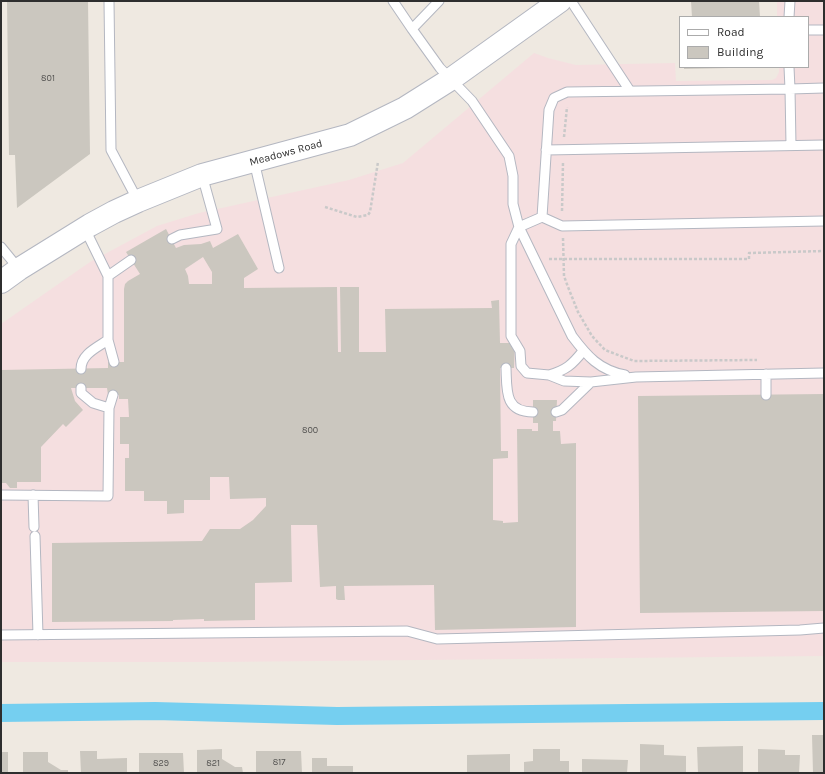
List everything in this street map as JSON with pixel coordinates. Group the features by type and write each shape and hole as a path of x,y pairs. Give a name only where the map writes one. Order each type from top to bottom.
{"street":[{"name":"Meadows Road","path":"1,282 85,229 114,212 138,201 202,175 350,135 405,108 451,79 560,1"}],"lane":[{"path":"109,1 111,150 138,201"},
{"path":"393,1 440,68 472,101 509,156 513,176 513,204 519,227 572,336 583,351 598,365 614,373 636,377"},
{"path":"412,29 439,1"},
{"path":"571,1 630,91"},
{"path":"789,16 790,1"},
{"path":"809,30 824,30"},
{"path":"789,68 791,146"},
{"path":"542,217 549,110 554,98 568,92 824,88"},
{"path":"546,150 824,145"},
{"path":"254,161 279,268"},
{"path":"172,239 180,235 217,229 202,175"},
{"path":"824,221 562,226 542,217 519,227 511,244 509,339 520,351 521,366 527,373 549,375 564,381 590,382 636,377 824,373"},
{"path":"85,229 108,276 108,340 114,362"},
{"path":"1,247 18,270"},
{"path":"108,276 131,260"},
{"path":"81,369 81,364 88,354 108,340"},
{"path":"549,375 568,368 583,351"},
{"path":"506,368 507,392 511,403 519,410 533,412"},
{"path":"766,374 766,395"},
{"path":"556,412 562,410 590,382"},
{"path":"81,388 81,393 93,402 110,408"},
{"path":"1,495 108,496 110,408 113,395"},
{"path":"33,495 34,527"},
{"path":"35,536 38,635"},
{"path":"1,635 407,631 437,639 800,630 824,628"}],"path":[{"path":"568,92 561,184 564,276 578,312 592,336 605,350 634,361 763,360"},
{"path":"325,207 357,218 368,215 370,212 378,162"},
{"path":"534,258 749,258 749,253 824,250"}],"shaded area":[{"path":"777,1 824,1 824,657 217,662 1,662 1,324 90,262 157,226 199,213 349,180 403,163 534,53 576,65 675,63 676,81 772,80 776,78 779,68 809,68 809,16 777,16"}],"building":[{"path":"7,1 88,1 90,154 17,208 15,155 9,155"},
{"path":"691,1 759,1 760,16 692,16"},
{"path":"684,68 729,68 684,69"},
{"path":"166,229 176,248 184,245 201,244 210,241 213,248 238,234 258,269 244,278 244,288 337,287 338,352 341,352 340,287 359,287 359,352 386,352 385,309 492,308 491,301 499,300 500,343 515,343 514,368 500,368 501,451 508,451 508,458 493,459 493,520 503,521 503,523 518,522 517,429 532,429 532,431 538,431 538,423 533,423 533,400 557,400 556,421 553,421 553,431 560,431 561,444 576,443 576,627 435,630 434,585 344,586 345,600 338,600 336,599 336,586 320,587 317,525 291,525 292,582 255,583 255,620 204,621 204,619 173,621 52,622 52,543 202,541 210,529 240,529 253,520 266,506 266,498 230,499 229,477 210,477 210,500 184,500 184,513 167,514 167,501 144,501 144,491 125,491 125,458 129,458 129,444 120,444 120,417 129,417 128,399 119,399 119,395 108,395 107,388 71,388 75,401 83,410 66,427 63,424 41,447 41,482 17,482 17,488 10,488 6,483 1,483 1,370 108,368 108,362 124,362 124,289 125,284 128,281 140,274 126,252","holes":["203,257 212,272 212,284 189,284 185,269"]},
{"path":"824,394 824,611 640,613 638,396"},
{"path":"812,735 824,735 824,773 813,773"},
{"path":"640,744 664,745 664,755 686,756 686,773 640,773"},
{"path":"743,746 743,773 698,773 697,747"},
{"path":"222,749 222,759 235,767 242,767 243,773 197,773 197,750"},
{"path":"533,749 560,749 560,761 569,761 569,773 524,773 524,762 533,761"},
{"path":"758,749 785,750 785,755 800,755 799,773 758,773"},
{"path":"80,751 97,751 97,759 127,758 127,773 81,773"},
{"path":"256,751 301,751 302,773 256,773"},
{"path":"1,752 8,752 8,773 1,773"},
{"path":"23,752 48,752 48,762 61,770 68,770 68,773 23,773"},
{"path":"139,753 183,753 184,773 139,773"},
{"path":"510,754 510,773 467,773 467,755"},
{"path":"312,758 327,758 327,766 353,766 353,773 312,773"},
{"path":"582,759 628,760 627,773 582,773"}],"waterway":[{"path":"1,713 155,711 337,716 824,711"}]}
